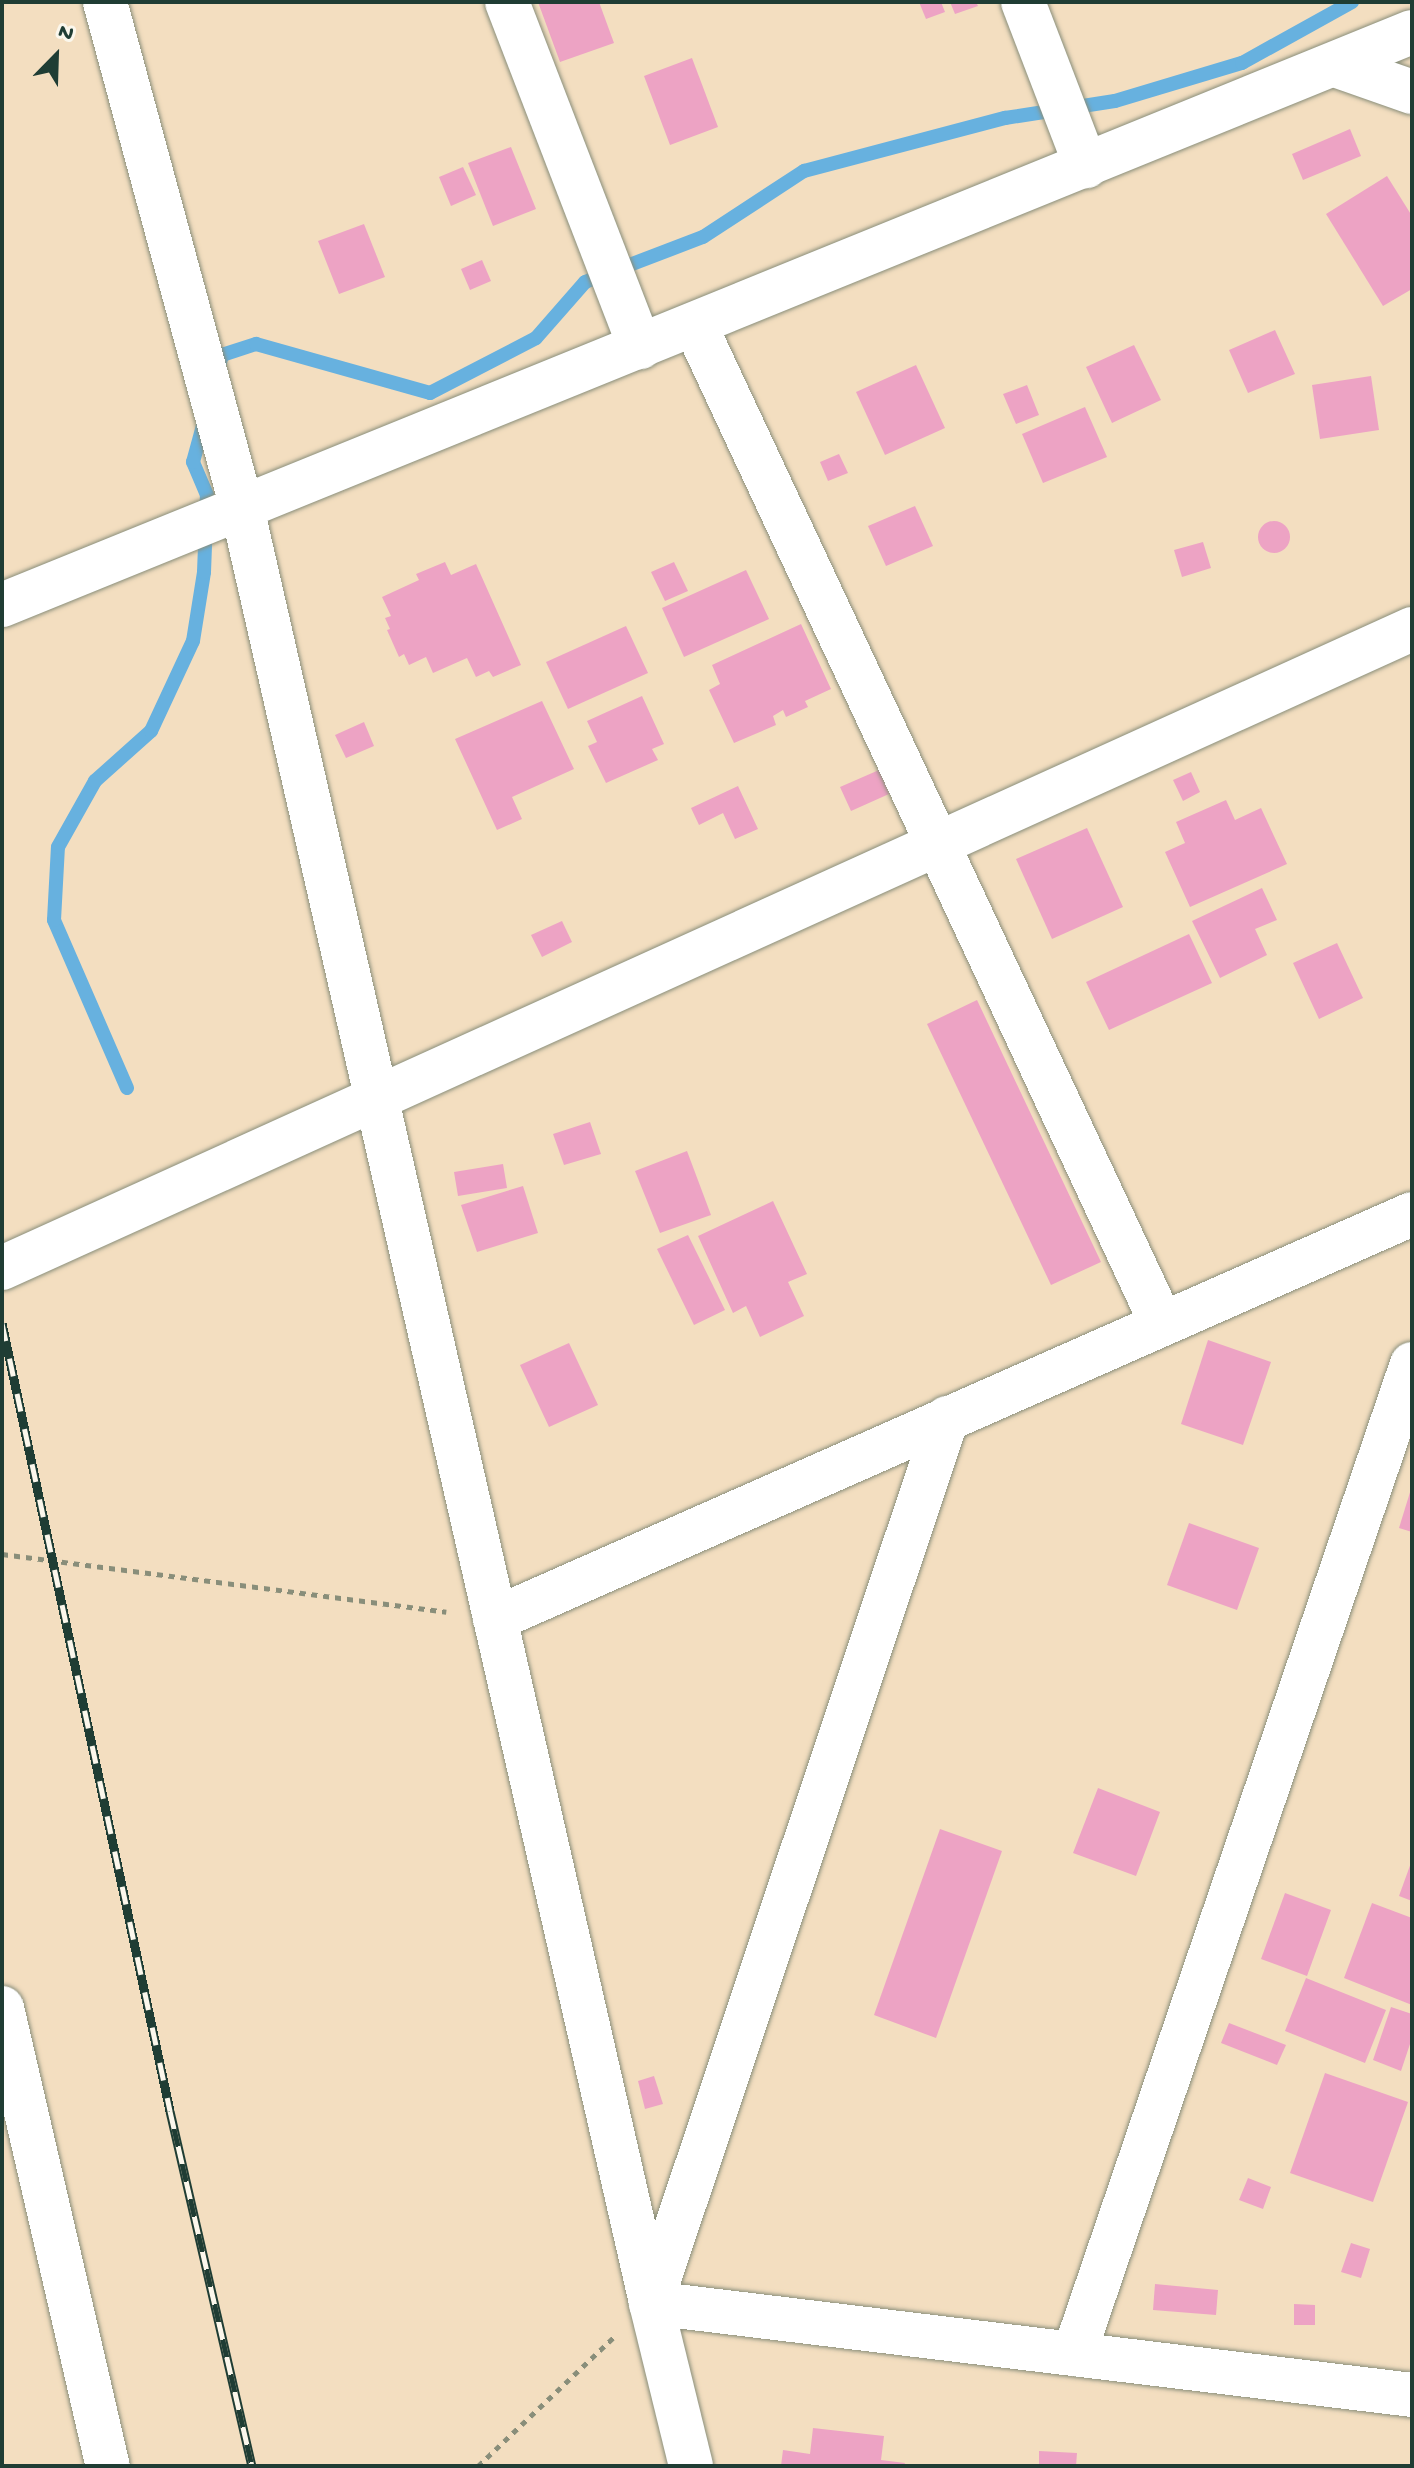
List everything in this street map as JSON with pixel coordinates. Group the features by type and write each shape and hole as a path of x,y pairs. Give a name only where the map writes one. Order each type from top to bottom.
{"street":[{"path":"105,2 242,508 651,2303 691,2466"},
{"path":"507,2 640,347"},
{"path":"1023,2 1086,166"},
{"path":"2,605 1412,32"},
{"path":"1335,65 1412,92"},
{"path":"695,325 1162,1324"},
{"path":"2,1268 1412,629"},
{"path":"495,1619 1412,1214"},
{"path":"1074,2354 1412,1364"},
{"path":"651,2303 947,1418"},
{"path":"2,2008 108,2466"},
{"path":"651,2303 1412,2395"}],"path":[{"path":"2,1554 495,1619"},
{"path":"478,2466 651,2303"}],"building":[{"path":"538,2 599,2 614,43 560,62"},
{"path":"919,2 941,2 945,12 926,19"},
{"path":"950,2 976,2 978,6 955,14"},
{"path":"692,58 718,127 670,145 644,76"},
{"path":"1350,129 1361,156 1303,180 1292,154"},
{"path":"511,147 536,209 493,226 468,163"},
{"path":"463,167 476,195 451,206 439,177"},
{"path":"1387,176 1412,216 1412,289 1383,306 1326,214"},
{"path":"364,224 385,277 339,294 318,241"},
{"path":"482,260 491,281 470,290 461,269"},
{"path":"1275,330 1295,374 1248,393 1229,350"},
{"path":"1134,345 1161,400 1112,423 1086,367"},
{"path":"916,365 945,428 885,455 856,392"},
{"path":"1371,376 1379,430 1320,439 1312,385"},
{"path":"1027,385 1039,415 1016,424 1003,394"},
{"path":"1085,407 1107,457 1043,483 1022,434"},
{"path":"839,454 848,473 828,481 820,462"},
{"path":"915,506 933,546 886,566 868,526"},
{"path":"1274,521 1286,525 1290,537 1286,549 1274,553 1262,549 1258,537 1262,525"},
{"path":"1203,542 1211,568 1182,577 1174,550"},
{"path":"445,562 451,575 476,564 521,665 493,677 489,671 476,677 467,658 433,673 426,657 409,665 404,654 399,657 387,630 390,629 385,618 391,616 382,597 419,580 416,574"},
{"path":"674,562 688,591 665,601 651,572"},
{"path":"746,570 769,619 684,657 662,608"},
{"path":"801,624 831,689 805,701 808,707 786,717 783,710 773,716 776,725 734,743 709,690 720,684 712,665"},
{"path":"626,626 648,673 568,709 546,662"},
{"path":"642,696 664,744 652,749 658,760 606,783 588,746 597,742 587,721"},
{"path":"542,701 574,769 512,797 522,819 497,830 455,739"},
{"path":"364,722 374,746 346,758 335,735"},
{"path":"879,770 889,794 851,811 840,787"},
{"path":"1191,772 1200,792 1183,801 1173,780"},
{"path":"738,786 758,829 735,839 723,813 699,825 691,808"},
{"path":"1226,800 1235,820 1261,808 1287,864 1190,907 1165,852 1185,843 1176,822"},
{"path":"1087,828 1123,907 1052,939 1016,859"},
{"path":"1262,888 1277,920 1255,929 1267,955 1220,978 1192,921"},
{"path":"562,921 572,942 542,957 531,935"},
{"path":"1189,934 1212,983 1109,1030 1086,982"},
{"path":"1337,943 1363,998 1319,1019 1293,963"},
{"path":"977,1000 1101,1262 1051,1285 927,1024"},
{"path":"590,1122 601,1154 564,1165 553,1134"},
{"path":"687,1151 711,1215 660,1233 635,1171"},
{"path":"503,1164 507,1188 458,1196 454,1172"},
{"path":"523,1186 538,1233 477,1252 461,1205"},
{"path":"773,1201 807,1274 788,1282 804,1316 760,1337 746,1306 733,1313 698,1236"},
{"path":"688,1235 725,1310 694,1325 657,1249"},
{"path":"1208,1340 1271,1362 1243,1445 1181,1424"},
{"path":"569,1343 598,1405 549,1427 520,1365"},
{"path":"1412,1489 1412,1532 1399,1528"},
{"path":"1189,1523 1259,1548 1237,1610 1167,1585"},
{"path":"1098,1788 1160,1812 1136,1876 1073,1853"},
{"path":"940,1829 1002,1851 936,2038 874,2015"},
{"path":"1412,1860 1412,1901 1399,1896"},
{"path":"1285,1893 1331,1910 1307,1976 1261,1959"},
{"path":"1372,1903 1412,1918 1412,2005 1344,1978"},
{"path":"1306,1978 1386,2010 1365,2063 1285,2031"},
{"path":"1391,2007 1412,2014 1412,2038 1401,2071 1373,2060"},
{"path":"1229,2023 1286,2045 1277,2065 1221,2043"},
{"path":"1325,2073 1408,2102 1373,2202 1290,2173"},
{"path":"654,2076 663,2104 645,2109 638,2081"},
{"path":"1248,2178 1271,2187 1263,2209 1239,2200"},
{"path":"1351,2243 1370,2249 1361,2278 1341,2272"},
{"path":"1155,2284 1218,2290 1216,2315 1153,2310"},
{"path":"1294,2304 1315,2305 1315,2325 1294,2325"},
{"path":"813,2428 884,2436 881,2460 905,2463 904,2466 781,2466 783,2450 810,2454"},
{"path":"1039,2451 1077,2453 1076,2466 1039,2466"}],"waterway":[{"path":"218,370 222,355 256,344 430,393 536,338 585,282 703,237 804,171 1005,118 1115,101 1242,63 1352,2"},
{"path":"127,1088 54,920 58,847 95,781 151,731 193,641 204,572 207,495 193,462 204,422"}],"railway":[{"path":"2,1323 170,2111 252,2466"}]}
